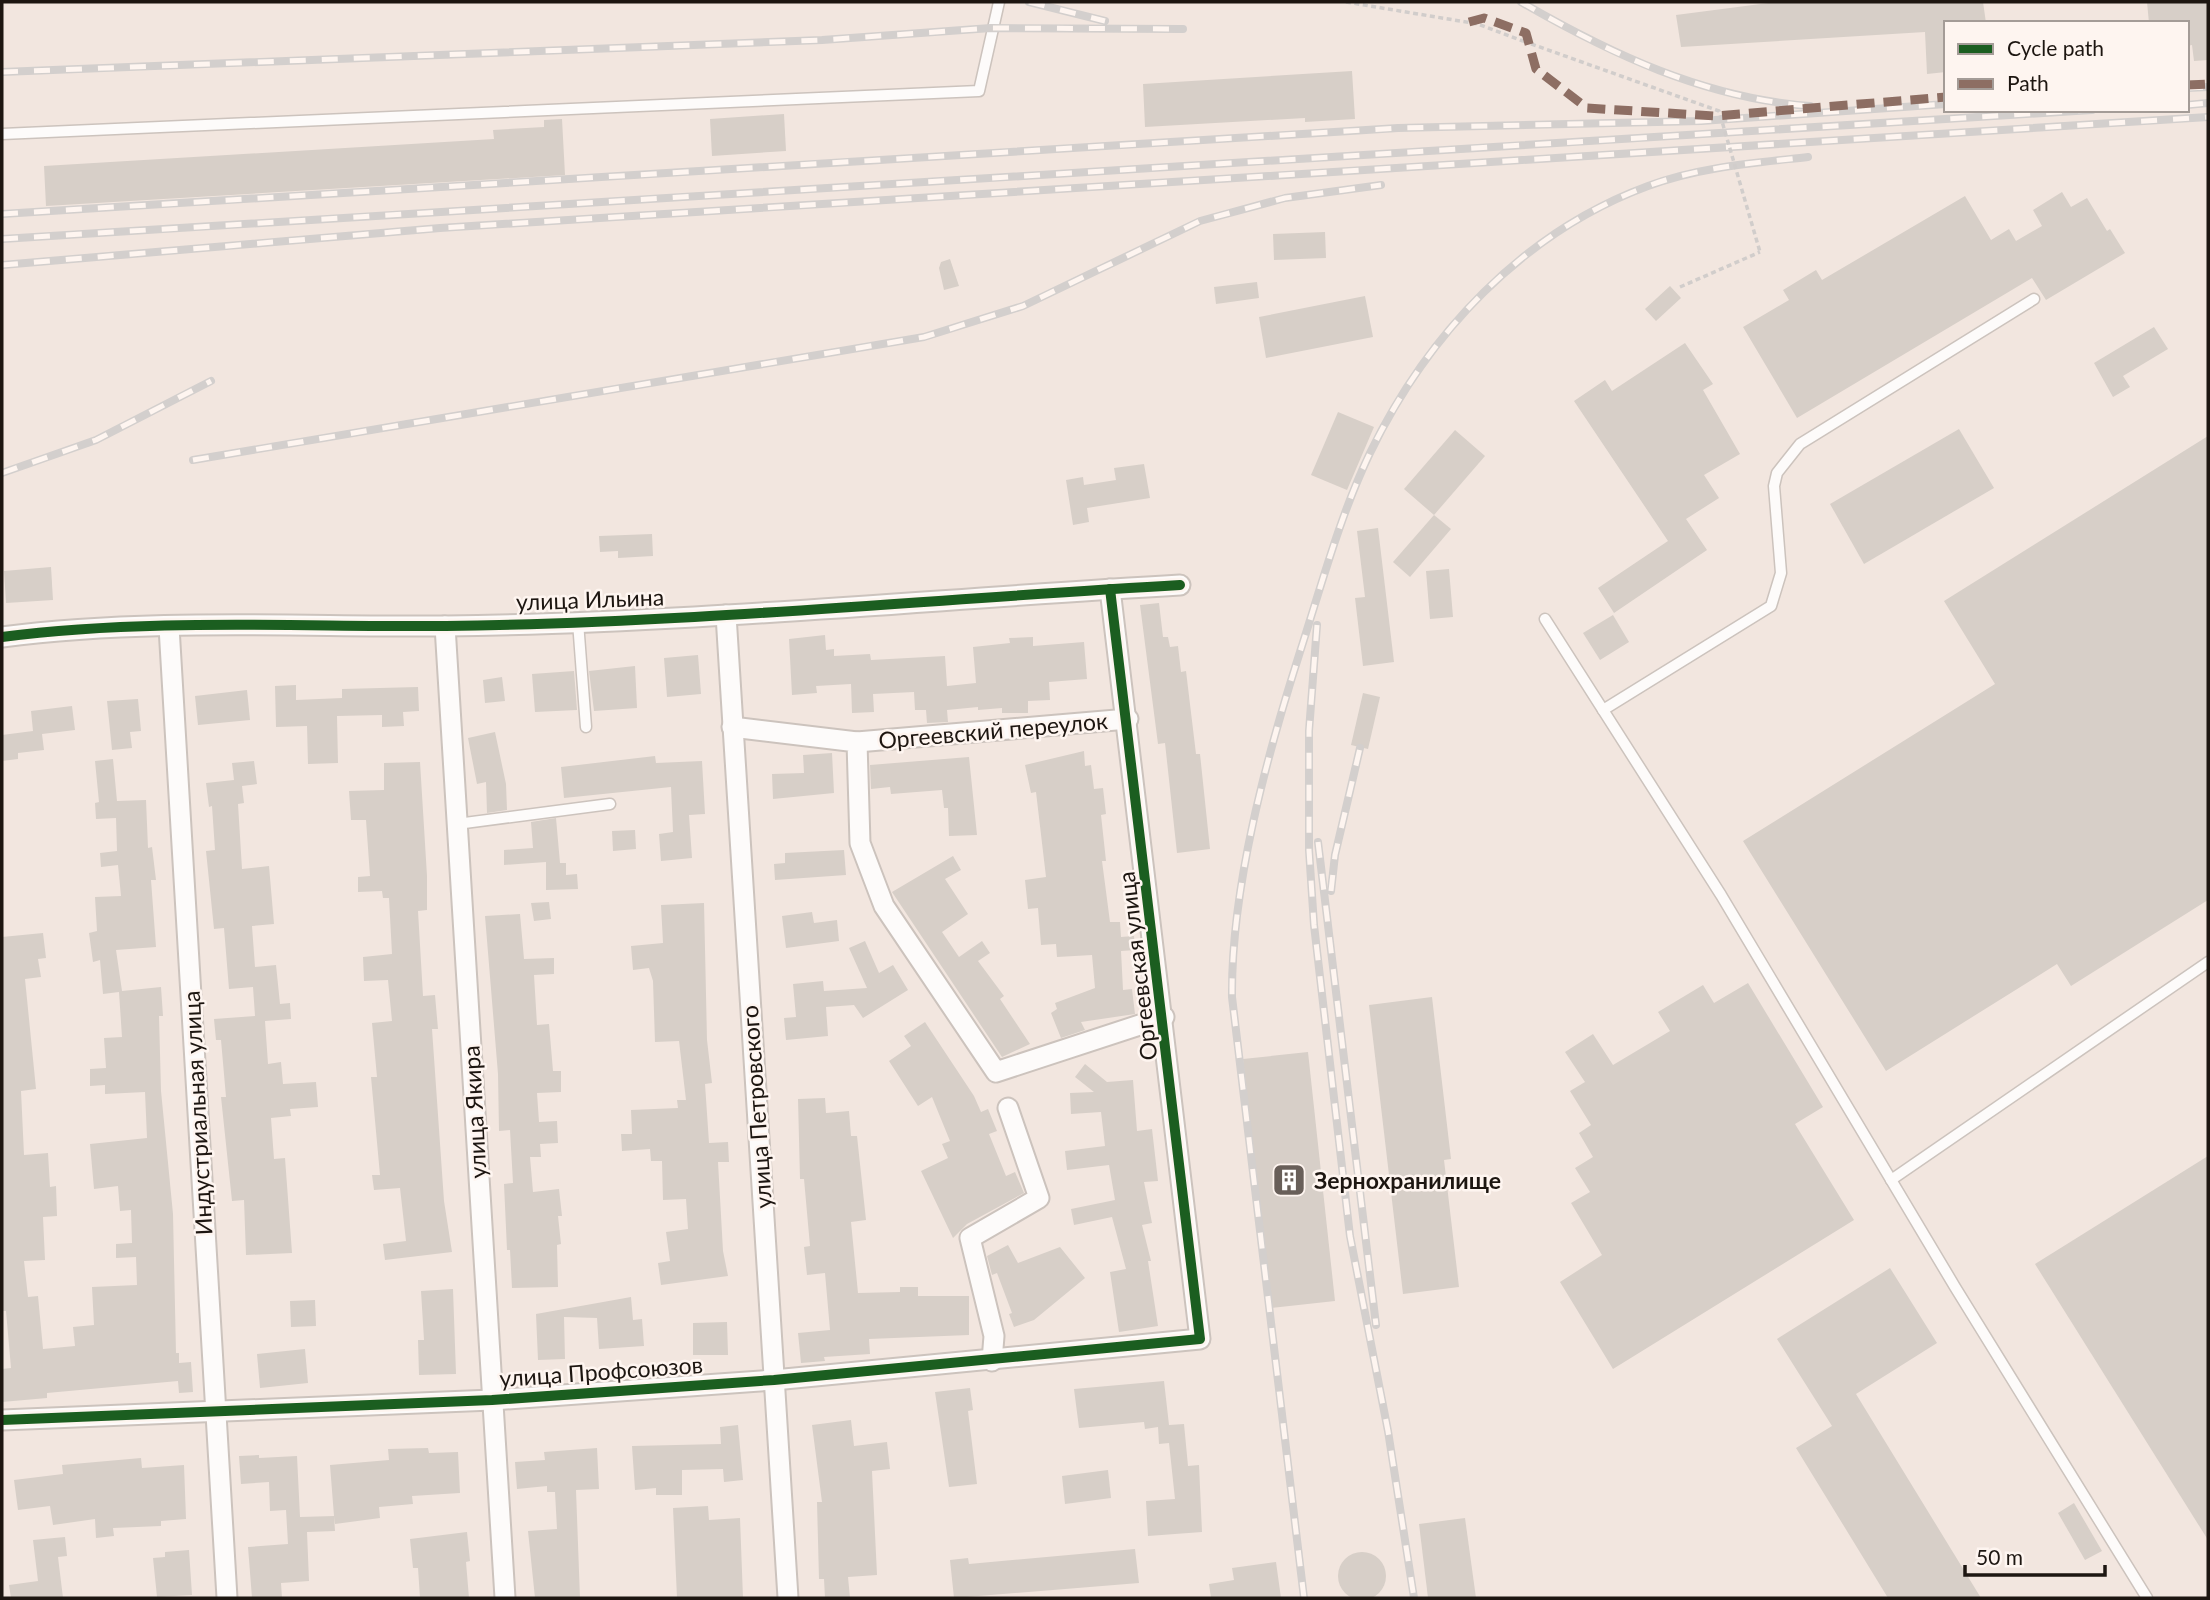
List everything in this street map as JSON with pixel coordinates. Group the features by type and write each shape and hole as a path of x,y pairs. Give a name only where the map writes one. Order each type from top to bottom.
{"street":[{"name":"улица Ильина","path":"2,637 48,631 169,627 330,624 445,626 726,615 1180,585"},
{"name":"Оргеевская улица","path":"1110,589 1164,1017 1200,1339"},
{"name":"улица Петровского","path":"726,615 788,1598"},
{"name":"улица Якира","path":"445,626 505,1598"},
{"name":"Индустриальная улица","path":"169,627 227,1598"},
{"name":"Оргеевский переулок","path":"732,727 857,742 1128,719"},
{"name":"Оргеевский переулок","path":"857,742 860,843 884,906 996,1072 1164,1017"},
{"path":"992,1362 994,1336 970,1238 1039,1198 1008,1108"},
{"name":"улица Профсоюзов","path":"2,1420 492,1400 992,1362 1200,1339"}],"lane":[{"path":"2,134 979,91 999,2"},
{"path":"1603,710 1771,606 1782,573 1774,486 1777,473 1800,444 2034,299"},
{"path":"1545,619 1721,895 1891,1180 2147,1598"},
{"path":"578,621 586,727"},
{"path":"457,824 610,804"},
{"path":"1891,1180 2208,962"}],"path":[{"path":"1346,2 1478,24 1719,111 1760,252 1680,287"}],"building":[{"path":"1776,2 1983,2 1986,21 1944,21 1944,72 1927,74 1925,32 1681,47 1676,15"},
{"path":"2147,2 2208,2 2208,60 2194,61 2192,45 2189,46 2189,21 2149,21"},
{"path":"1352,71 1355,119 1305,122 1305,118 1145,127 1143,84"},
{"path":"784,114 786,151 712,156 710,119"},
{"path":"562,119 565,175 46,206 44,166 494,139 493,130 544,127 544,120"},
{"path":"2062,192 2071,207 2087,198 2107,231 2110,229 2125,253 2046,300 2032,278 1797,418 1743,327 1789,300 1783,290 1816,270 1822,280 1965,196 1991,240 2009,229 2016,241 2042,226 2033,210"},
{"path":"1325,232 1326,258 1274,260 1273,234"},
{"path":"950,259 959,286 944,290 939,268 941,262"},
{"path":"1257,282 1259,298 1216,304 1214,287"},
{"path":"1670,286 1681,298 1656,321 1645,309"},
{"path":"1365,296 1373,337 1266,358 1259,317"},
{"path":"2154,327 2168,349 2123,376 2130,387 2113,397 2094,363"},
{"path":"1685,343 1713,384 1703,390 1740,454 1704,475 1719,498 1686,519 1707,550 1614,613 1598,588 1668,541 1574,401 1605,380 1612,391"},
{"path":"1338,412 1374,427 1347,490 1311,475"},
{"path":"1959,429 1994,488 1864,564 1830,504"},
{"path":"1455,430 1485,456 1434,515 1404,489"},
{"path":"2208,436 2208,900 2071,986 2057,964 1886,1071 1743,841 1995,684 1944,601"},
{"path":"1144,464 1150,498 1087,508 1089,522 1073,525 1066,480 1083,477 1084,485 1116,480 1114,468"},
{"path":"1434,515 1451,529 1410,577 1393,562"},
{"path":"1378,528 1394,662 1363,666 1355,598 1365,597 1357,531"},
{"path":"652,534 653,556 618,558 618,551 600,552 599,536"},
{"path":"51,567 53,600 6,603 4,571"},
{"path":"1449,569 1453,617 1430,619 1426,571"},
{"path":"1159,603 1163,637 1168,637 1170,647 1178,646 1181,672 1186,671 1196,754 1200,754 1210,849 1177,853 1165,743 1158,744 1140,605"},
{"path":"1613,615 1629,642 1600,660 1583,633"},
{"path":"825,635 826,650 834,649 834,656 870,654 871,660 945,656 947,686 976,683 973,647 1010,643 1009,638 1033,637 1033,646 1084,642 1087,679 1049,682 1050,700 1028,701 1028,713 1002,713 1002,708 978,710 978,707 947,710 948,722 927,723 926,710 915,710 914,692 873,694 874,712 852,713 851,684 816,686 817,693 792,695 789,639"},
{"path":"698,655 701,694 667,697 664,658"},
{"path":"635,666 637,708 594,711 589,671"},
{"path":"574,671 577,710 535,712 532,674"},
{"path":"502,677 505,701 485,703 483,680"},
{"path":"296,685 296,700 342,698 342,689 418,687 419,711 403,712 404,726 382,727 382,715 337,716 338,763 308,764 307,726 276,727 275,686"},
{"path":"247,690 250,720 198,725 195,696"},
{"path":"1363,693 1380,697 1368,749 1351,745"},
{"path":"138,699 141,731 130,732 132,748 112,750 107,701"},
{"path":"72,706 75,730 42,734 44,750 18,753 18,759 2,761 2,735 33,731 31,711"},
{"path":"495,732 506,784 507,810 487,813 486,782 477,784 468,738"},
{"path":"1084,751 1085,766 1091,765 1094,789 1103,788 1106,814 1101,815 1106,861 1102,861 1110,922 1120,922 1121,937 1134,936 1135,950 1121,951 1123,990 1132,989 1135,1014 1081,1022 1085,1030 1061,1038 1051,1013 1057,1009 1055,1003 1095,988 1092,955 1057,957 1056,944 1041,945 1038,908 1028,909 1025,880 1046,877 1036,792 1031,793 1025,765"},
{"path":"832,753 834,793 773,799 772,774 804,773 803,755"},
{"path":"655,756 656,763 702,761 705,814 689,815 692,858 661,861 659,834 673,832 671,787 564,798 561,767"},
{"path":"969,757 977,835 949,836 948,808 944,808 942,790 891,794 890,787 871,789 870,765"},
{"path":"113,759 117,801 146,800 148,848 152,847 156,880 151,880 156,947 116,950 122,991 161,987 161,1091 173,1214 176,1353 179,1353 179,1363 191,1362 193,1392 179,1393 178,1381 47,1393 47,1398 2,1402 2,1369 11,1368 6,1311 2,1311 2,937 43,933 46,958 38,959 41,977 25,979 36,1089 21,1091 24,1155 48,1153 50,1187 56,1186 57,1216 43,1217 45,1260 24,1261 28,1297 38,1296 43,1349 75,1346 73,1327 94,1325 92,1287 137,1285 136,1257 116,1258 116,1244 132,1243 131,1210 120,1211 118,1186 94,1189 90,1144 147,1138 145,1092 105,1094 105,1085 90,1086 90,1069 106,1068 104,1038 122,1037 119,992 103,994 100,960 93,962 89,933 97,931 95,897 121,896 118,865 101,867 100,853 117,851 116,818 96,819 95,803 99,802 95,761"},
{"path":"254,761 257,784 242,786 244,803 238,804 242,869 269,866 274,924 252,926 255,967 276,965 280,1004 290,1003 291,1019 265,1021 268,1064 281,1062 283,1084 316,1082 318,1107 290,1109 291,1116 271,1118 274,1159 285,1158 292,1253 246,1255 244,1200 232,1201 221,1097 226,1097 221,1040 216,1040 214,1019 255,1016 253,987 229,989 224,928 214,929 206,851 215,850 212,806 209,807 206,783 234,780 232,763"},
{"path":"420,762 427,876 427,910 418,911 423,996 435,995 438,1029 432,1029 444,1201 452,1252 385,1260 383,1244 406,1241 400,1188 374,1190 372,1175 380,1175 371,1077 377,1077 372,1023 392,1021 388,980 364,981 363,957 392,954 389,898 383,898 382,891 358,892 358,877 370,876 366,820 351,820 349,791 384,790 384,763"},
{"path":"556,818 560,863 566,863 566,875 577,874 578,889 546,890 546,862 504,865 504,850 533,848 531,822"},
{"path":"635,830 636,849 613,851 612,831"},
{"path":"844,850 846,875 775,880 774,864 785,863 785,853"},
{"path":"953,856 961,870 945,879 968,914 942,932 959,957 982,941 990,953 978,961 1004,996 1000,999 1030,1044 1002,1057 892,892"},
{"path":"549,902 551,919 534,921 531,903"},
{"path":"704,903 707,1040 712,1083 705,1084 709,1143 728,1142 729,1162 718,1162 723,1251 728,1276 661,1285 658,1263 670,1261 666,1232 688,1229 686,1199 663,1200 662,1161 651,1161 650,1149 622,1151 621,1134 632,1134 631,1110 678,1108 677,1100 686,1100 679,1041 655,1042 653,981 649,968 633,970 631,946 663,943 661,905"},
{"path":"812,912 814,923 837,920 839,941 786,948 782,916"},
{"path":"520,914 524,959 554,958 554,974 534,975 537,1025 549,1024 553,1071 561,1071 561,1092 537,1093 539,1122 557,1121 558,1143 540,1144 541,1157 530,1157 533,1192 559,1189 562,1216 558,1216 561,1244 557,1245 558,1287 512,1288 510,1250 507,1250 504,1184 513,1183 510,1130 499,1131 498,1074 485,916"},
{"path":"865,941 879,973 893,965 908,990 863,1018 854,1005 826,1007 828,1036 786,1040 784,1018 796,1017 793,984 823,981 824,991 867,988 849,948"},
{"path":"1748,983 1823,1107 1795,1124 1854,1220 1613,1369 1560,1282 1602,1255 1571,1203 1590,1192 1575,1168 1593,1157 1579,1133 1591,1125 1570,1091 1585,1082 1565,1052 1593,1034 1613,1065 1670,1031 1658,1012 1703,985 1714,1003"},
{"path":"1432,997 1451,1159 1444,1160 1459,1287 1403,1294 1369,1005"},
{"path":"925,1022 974,1096 981,1112 988,1109 997,1131 989,1134 1006,1176 1015,1172 1024,1193 967,1224 953,1238 921,1171 948,1158 942,1144 950,1141 932,1097 918,1106 889,1061 911,1046 904,1036"},
{"name":"Зернохранилище","path":"1308,1052 1335,1301 1271,1308 1243,1059"},
{"path":"1085,1064 1107,1082 1133,1080 1137,1131 1152,1129 1158,1181 1144,1182 1152,1223 1142,1225 1151,1261 1148,1261 1158,1326 1119,1332 1110,1272 1126,1269 1112,1217 1074,1225 1071,1209 1115,1200 1109,1165 1067,1170 1065,1151 1105,1146 1101,1112 1071,1114 1070,1093 1094,1092 1075,1077"},
{"path":"825,1098 826,1113 849,1111 851,1136 857,1136 866,1220 851,1222 858,1293 900,1292 900,1287 918,1287 918,1296 969,1296 969,1335 869,1339 870,1354 824,1357 825,1361 801,1363 798,1333 830,1330 825,1273 807,1275 804,1247 810,1246 804,1179 800,1179 798,1099"},
{"path":"2208,1156 2208,1540 2035,1264"},
{"path":"1008,1245 1018,1263 1060,1247 1085,1278 1034,1320 1014,1327 1009,1314 1012,1313 997,1273 992,1275 987,1256"},
{"path":"1890,1268 1937,1343 1856,1394 1981,1598 1888,1598 1796,1448 1832,1426 1777,1339"},
{"path":"453,1289 456,1374 419,1375 418,1340 424,1340 421,1291"},
{"path":"631,1297 633,1320 642,1319 644,1346 599,1349 597,1318 564,1317 565,1359 538,1360 536,1314"},
{"path":"315,1300 316,1326 291,1327 290,1301"},
{"path":"727,1322 728,1355 693,1355 693,1323"},
{"path":"305,1349 308,1383 260,1388 257,1354"},
{"path":"1164,1381 1169,1425 1184,1424 1188,1466 1199,1465 1202,1532 1148,1536 1146,1501 1175,1499 1169,1443 1159,1444 1158,1427 1145,1429 1144,1422 1079,1428 1074,1389"},
{"path":"970,1388 973,1410 968,1411 977,1484 949,1487 935,1392"},
{"path":"851,1420 854,1446 887,1442 890,1469 872,1471 877,1575 848,1577 850,1598 825,1598 824,1579 819,1579 817,1502 822,1502 812,1425"},
{"path":"738,1425 743,1480 724,1482 723,1469 682,1470 682,1495 656,1495 656,1488 635,1490 632,1446 721,1444 720,1427"},
{"path":"428,1448 429,1453 458,1452 460,1493 412,1496 413,1504 379,1507 380,1518 335,1524 330,1465 389,1460 388,1449"},
{"path":"597,1448 599,1489 576,1490 580,1598 535,1598 528,1531 557,1529 555,1492 547,1492 547,1486 517,1489 515,1462 545,1460 544,1452"},
{"path":"239,1456 297,1456 300,1517 334,1516 335,1531 307,1532 309,1581 281,1583 282,1598 252,1598 248,1547 288,1544 286,1510 270,1511 269,1482 241,1484"},
{"path":"141,1458 142,1468 184,1465 186,1519 161,1521 161,1526 113,1528 114,1536 96,1538 95,1519 53,1525 50,1506 18,1510 14,1480 63,1474 62,1465"},
{"path":"1108,1470 1111,1498 1065,1504 1062,1476"},
{"path":"2074,1503 2102,1551 2085,1560 2058,1513"},
{"path":"708,1506 709,1520 740,1518 743,1598 677,1598 673,1508"},
{"path":"1465,1518 1476,1598 1428,1598 1419,1524"},
{"path":"467,1532 470,1561 466,1562 469,1598 420,1598 418,1568 413,1568 410,1539"},
{"path":"65,1537 67,1556 58,1557 63,1598 11,1598 9,1585 38,1581 33,1540"},
{"path":"1135,1549 1139,1583 954,1598 950,1560 968,1558 969,1564"},
{"path":"189,1550 192,1595 157,1597 153,1558 165,1557 165,1552"},
{"path":"1362,1552 1379,1559 1386,1576 1379,1593 1362,1600 1345,1593 1338,1576 1345,1559"},
{"path":"1276,1562 1281,1598 1211,1598 1209,1584 1234,1580 1232,1568"}],"railway":[{"path":"1029,2 1105,21"},
{"path":"1521,2 1624,56 1696,83 1733,94 1810,106"},
{"path":"2,72 822,40 991,28 1183,29"},
{"path":"2189,88 2208,87"},
{"path":"2189,105 2208,103"},
{"path":"2,214 1398,128 1701,121 1944,104"},
{"path":"2,239 2060,112"},
{"path":"2,265 440,228 2208,117"},
{"path":"1304,1598 1232,997 1233,955 1244,868 1263,780 1340,528 1370,453 1420,368 1450,329 1484,292 1520,260 1560,231 1603,206 1648,186 1707,170 1808,157"},
{"path":"193,460 924,337 1023,306 1200,221 1285,198 1381,185"},
{"path":"2,473 96,440 211,381"},
{"path":"1317,625 1309,731 1309,850 1314,925 1350,1236 1388,1431 1414,1598"},
{"path":"1331,891 1335,855 1360,748"},
{"path":"1318,842 1376,1325"}],"marked path":[{"path":"1469,22 1484,18 1526,33 1536,69 1587,108 1715,116 1944,97"},
{"path":"2189,85 2208,84"}],"cycle path":[{"path":"2,637 168,625 446,626 630,620 1180,585"},
{"path":"2,1420 492,1400 774,1380 1200,1339 1110,589"}],"place":[{"name":"Зернохранилище","path":"1289,1180"}]}
